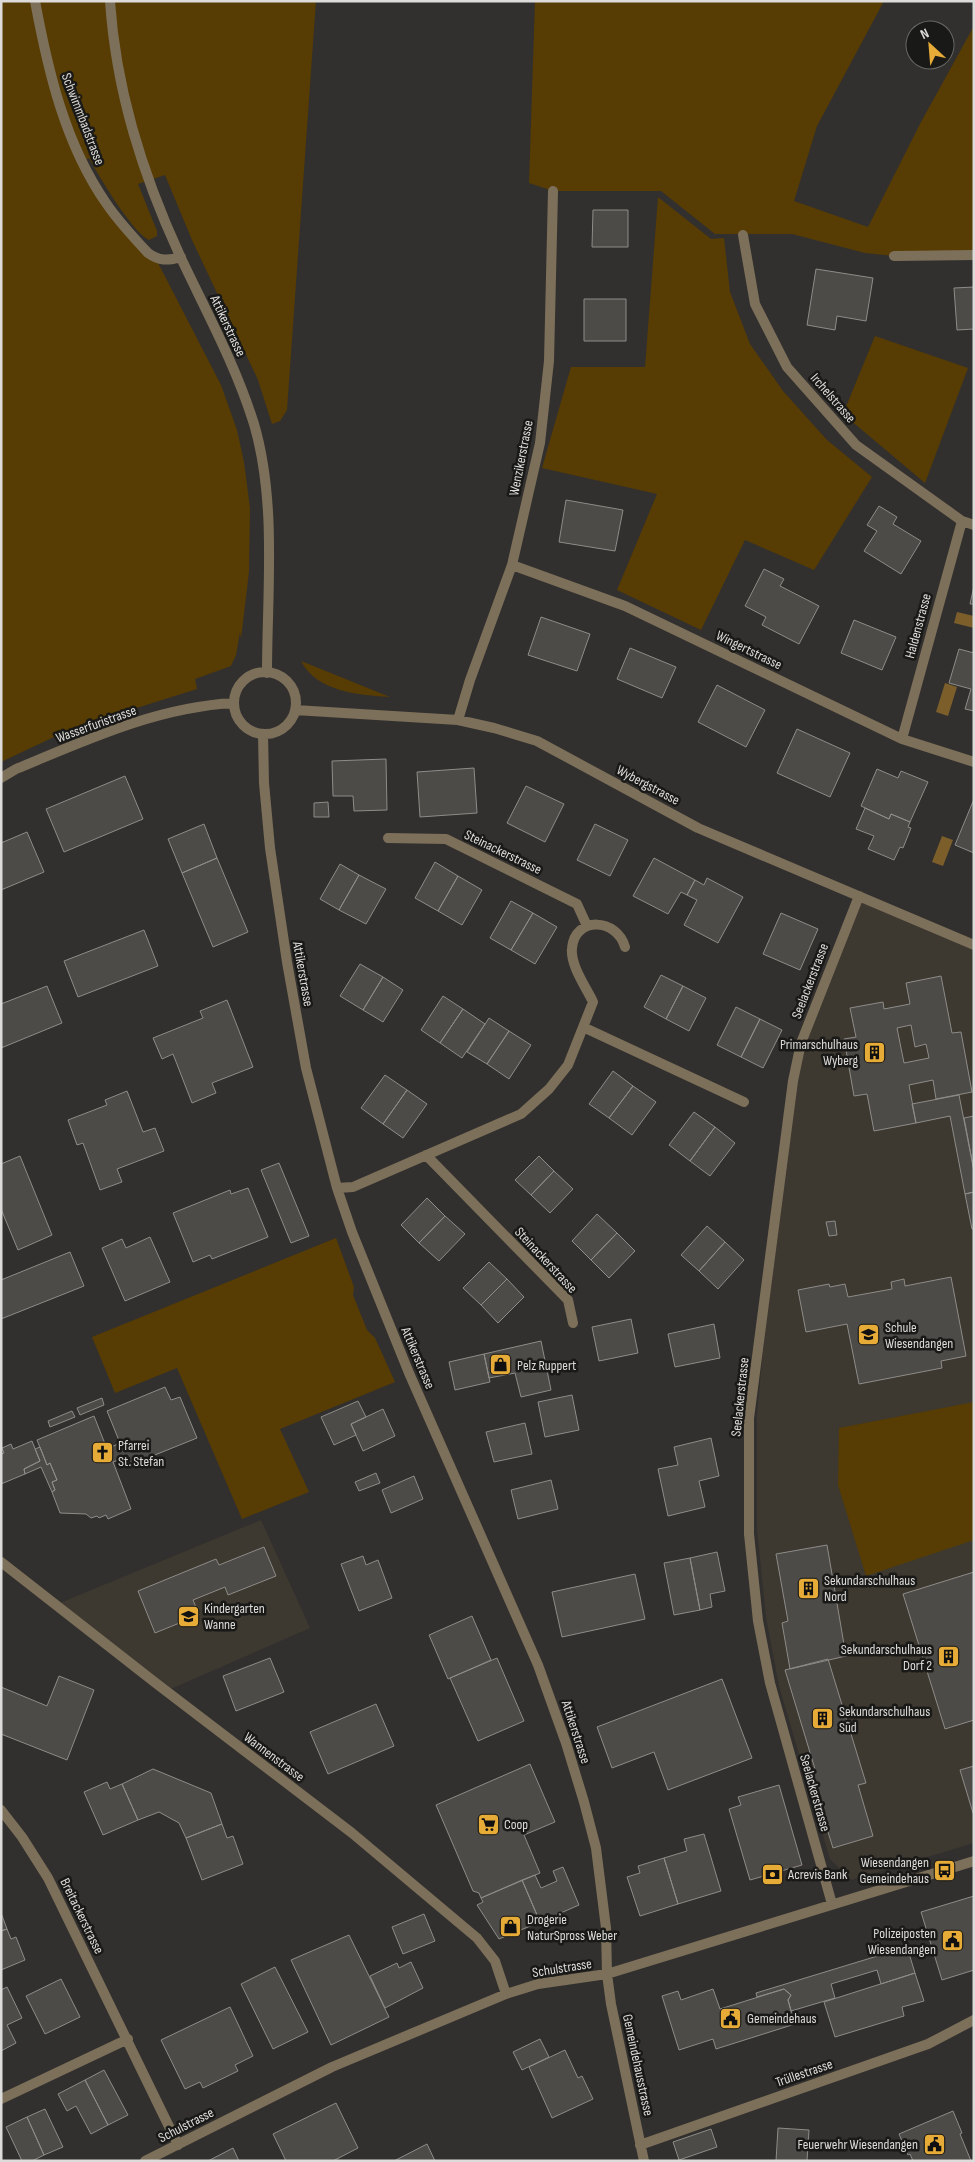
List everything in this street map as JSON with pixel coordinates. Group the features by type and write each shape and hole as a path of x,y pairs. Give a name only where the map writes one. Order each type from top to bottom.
{"street":[{"name":"Schwimmbadstrasse","path":"35,1 48,65 56,91 73,142 93,184 122,224 148,253 156,259 170,260 181,257"},
{"name":"Attikerstrasse","path":"110,1 118,74 133,134 150,186 181,257 230,359 252,418 261,455 268,514 267,672"},
{"name":"Wenzikerstrasse","path":"458,720 470,680 512,565 540,443 550,361 553,191"},
{"name":"Irchelstrasse","path":"743,235 755,304 787,367 856,445 962,521 974,525"},
{"path":"894,256 974,255"},
{"name":"Haldenstrasse","path":"902,739 962,521"},
{"name":"Wingertstrasse","path":"512,565 625,606 902,739 974,762"},
{"path":"267,672 277,675 289,685 295,699 295,710 291,720 283,728 274,733 263,734 254,732 239,721 234,703 236,691 244,680 254,674 267,672"},
{"name":"Wasserfuristrasse","path":"1,778 16,769 118,727 204,705 234,703"},
{"name":"Wybergstrasse","path":"295,710 458,720 494,728 537,741 698,828 974,945"},
{"name":"Attikerstrasse","path":"263,734 264,783 268,829 287,962 306,1068 337,1188 352,1232 409,1373 538,1665 557,1716 584,1802 596,1848 606,1928 607,1974"},
{"name":"Steinackerstrasse","path":"388,838 446,839 577,904 587,926"},
{"name":"Seelackerstrasse","path":"832,1904 770,1683 758,1621 749,1534 749,1418 793,1081 801,1042 859,896"},
{"path":"337,1188 352,1187 521,1114 549,1089 568,1065 593,1002 575,964 572,947 575,938 587,926 595,924 612,927 623,939 626,948"},
{"path":"583,1027 744,1102"},
{"name":"Steinackerstrasse","path":"426,1155 568,1300 573,1323"},
{"name":"Wannenstrasse","path":"1,1562 352,1833 477,1938 495,1961 506,1994"},
{"name":"Breitackerstrasse","path":"1,1810 22,1837 48,1878 178,2145"},
{"name":"Schulstrasse","path":"145,2161 332,2067 506,1994 538,1984 607,1974 974,1861"},
{"name":"Gemeindehausstrasse","path":"607,1974 611,2004 644,2161"},
{"name":"Trüllestrasse","path":"640,2145 928,2044 974,2020"},
{"path":"1,2099 128,2039"}],"shaded area":[{"path":"1,1 316,1 287,410 280,421 272,424 258,380 192,240 165,175 138,184 157,231 157,236 149,240 133,226 89,158 82,161 106,204 156,259 221,385 237,430 244,462 250,508 249,572 241,639 240,632 236,655 231,666 195,679 197,689 73,728 1,762"},
{"path":"535,1 884,1 817,126 794,201 868,227 950,70 955,70 955,60 974,26 974,255 894,256 865,253 792,234 715,234 661,191 553,191 529,183"},
{"path":"658,197 711,239 724,238 730,292 750,344 783,391 827,440 872,477 814,570 745,540 701,630 617,590 657,494 542,468 571,367 645,367"},
{"path":"875,336 968,368 925,483 843,414"},
{"path":"957,612 974,616 974,628 954,623"},
{"path":"301,661 390,697 340,690 317,679"},
{"path":"945,683 957,687 948,716 936,712"},
{"path":"942,836 953,840 943,866 932,862"},
{"name":"Schule Wiesendangen","path":"859,896 974,945 974,1843 851,1880 830,1859 779,1686 766,1617 757,1529 757,1415 772,1254 801,1042"},
{"path":"336,1238 354,1287 353,1295 367,1330 375,1338 395,1382 280,1429 309,1492 242,1519 177,1368 115,1393 92,1337"},
{"path":"974,1402 974,1540 866,1576 838,1485 839,1428"},
{"name":"Kindergarten Wanne","path":"261,1520 310,1628 166,1691 55,1605"}],"building":[{"path":"593,210 628,210 628,247 592,247"},
{"path":"816,269 873,278 866,321 837,316 835,330 807,325"},
{"path":"974,287 974,329 957,330 954,288"},
{"path":"584,299 626,299 626,341 584,341"},
{"path":"566,500 623,510 615,551 559,542"},
{"path":"879,506 897,517 893,524 921,541 901,574 864,551 877,531 867,525"},
{"path":"764,569 784,579 780,586 819,606 799,644 762,625 766,617 745,606"},
{"path":"974,586 974,604 970,604"},
{"path":"541,617 590,634 577,671 528,655"},
{"path":"854,620 896,637 882,670 841,653"},
{"path":"630,648 676,667 662,698 617,679"},
{"path":"959,649 974,653 974,711 965,709 971,689 949,683"},
{"path":"717,685 765,710 746,747 698,722"},
{"path":"797,729 850,753 830,797 777,773"},
{"path":"386,759 387,810 354,811 353,796 333,796 332,761"},
{"path":"474,768 477,813 420,817 417,772"},
{"path":"877,769 898,778 901,771 928,782 910,822 891,814 889,819 861,806"},
{"path":"125,776 143,819 64,852 46,809"},
{"path":"526,786 564,804 545,842 507,823"},
{"path":"974,799 974,853 955,845"},
{"path":"328,802 329,817 314,817 314,803"},
{"path":"865,808 889,819 891,814 910,822 908,827 911,828 903,848 900,847 894,860 868,849 874,836 856,829"},
{"path":"204,824 217,858 182,873 168,839"},
{"path":"595,824 628,840 610,876 577,860"},
{"path":"27,832 44,872 1,890 1,843"},
{"path":"217,858 248,932 213,947 182,873"},
{"path":"654,858 695,880 687,895 681,892 668,914 633,896"},
{"path":"435,862 458,876 438,911 415,898"},
{"path":"340,864 359,875 339,910 320,899"},
{"path":"359,875 386,889 366,924 339,910"},
{"path":"458,876 482,890 462,925 438,911"},
{"path":"707,878 743,897 718,943 684,925 697,900 687,895 695,880 704,885"},
{"path":"511,901 533,913 511,950 490,938"},
{"path":"533,913 557,927 535,964 511,950"},
{"path":"781,913 818,929 800,970 763,954"},
{"path":"144,930 158,966 78,997 64,961"},
{"path":"360,964 383,977 363,1010 340,996"},
{"path":"661,975 683,986 666,1019 644,1007"},
{"name":"Primarschulhaus Wyberg","path":"941,976 952,1033 961,1032 972,1092 936,1099 933,1080 909,1085 916,1123 874,1131 867,1094 854,1096 844,1039 856,1037 850,1008 883,1002 884,1009 910,1004 906,983","holes":["911,1025 915,1047 926,1044 929,1058 904,1063 897,1028"]},
{"path":"383,977 403,990 383,1022 363,1010"},
{"path":"47,986 62,1023 1,1048 1,1004"},
{"path":"683,986 706,998 689,1031 666,1019"},
{"path":"443,996 463,1009 440,1043 421,1030"},
{"path":"227,1000 253,1067 212,1083 216,1093 192,1103 173,1054 162,1059 153,1038 203,1018 200,1011"},
{"path":"736,1007 760,1019 741,1057 717,1045"},
{"path":"463,1009 485,1024 462,1058 440,1043"},
{"path":"489,1018 509,1031 487,1064 467,1052"},
{"path":"760,1019 782,1030 763,1068 741,1057"},
{"path":"509,1031 531,1045 509,1079 487,1064"},
{"path":"613,1071 633,1086 609,1118 589,1104"},
{"path":"385,1075 407,1090 383,1124 361,1108"},
{"path":"633,1086 656,1102 632,1135 609,1118"},
{"path":"407,1090 427,1104 403,1138 383,1124"},
{"path":"127,1091 143,1132 155,1128 164,1151 117,1169 122,1182 100,1190 83,1143 77,1145 68,1120 107,1105 105,1100"},
{"path":"959,1095 974,1171 974,1192 965,1194 950,1116 916,1123 912,1104"},
{"path":"694,1112 715,1127 690,1161 669,1145"},
{"path":"974,1116 974,1171 964,1118"},
{"path":"715,1127 735,1143 710,1176 690,1161"},
{"path":"20,1156 52,1235 18,1250 1,1209 1,1164"},
{"path":"539,1156 554,1171 531,1195 515,1180"},
{"path":"279,1163 309,1236 291,1243 261,1170"},
{"path":"554,1171 573,1189 550,1213 531,1195"},
{"path":"248,1188 268,1237 212,1259 210,1255 193,1262 173,1213 230,1190 231,1194"},
{"path":"974,1192 974,1229 972,1229 965,1194"},
{"path":"427,1198 445,1216 419,1243 401,1225"},
{"path":"597,1214 617,1233 591,1260 572,1241"},
{"path":"445,1216 465,1234 439,1261 419,1243"},
{"path":"835,1221 837,1235 829,1236 826,1222"},
{"path":"707,1226 725,1242 699,1271 681,1255"},
{"path":"617,1233 635,1251 609,1278 591,1260"},
{"path":"150,1237 170,1282 125,1301 102,1248 122,1239 126,1248"},
{"path":"725,1242 744,1260 718,1289 699,1271"},
{"path":"70,1252 84,1286 1,1319 1,1280"},
{"path":"489,1262 507,1279 481,1305 463,1288"},
{"path":"951,1277 966,1356 941,1361 942,1368 859,1384 847,1324 806,1332 798,1290 829,1284 830,1287 845,1284 848,1297 892,1289 891,1282 904,1279 905,1286"},
{"path":"507,1279 524,1297 498,1323 481,1305"},
{"path":"631,1319 638,1353 599,1361 592,1327"},
{"path":"714,1324 720,1358 675,1367 668,1334"},
{"path":"541,1341 551,1390 521,1397 515,1373 489,1378 484,1354"},
{"path":"484,1354 490,1382 455,1390 449,1362"},
{"name":"Pfarrei St. Stefan","path":"165,1387 171,1400 180,1397 197,1438 130,1465 126,1457 113,1462 131,1509 108,1519 106,1515 99,1518 97,1516 91,1518 86,1514 60,1513 52,1492 55,1490 52,1482 57,1480 50,1463 47,1465 37,1440 94,1416 107,1449 120,1443 107,1411"},
{"path":"572,1395 579,1430 545,1437 538,1402"},
{"path":"102,1398 104,1405 80,1415 77,1408"},
{"path":"358,1401 366,1417 351,1424 356,1435 334,1445 321,1417"},
{"path":"383,1409 395,1436 363,1451 351,1424"},
{"path":"72,1411 75,1417 50,1427 48,1421"},
{"path":"525,1423 532,1454 494,1462 486,1432"},
{"path":"711,1438 719,1476 699,1481 705,1507 668,1516 658,1469 678,1465 674,1447"},
{"path":"32,1441 40,1461 24,1469 25,1474 1,1484 1,1454 4,1453 2,1448 11,1444 13,1449"},
{"path":"40,1447 47,1465 50,1463 57,1480 52,1482 55,1490 52,1492 41,1467 25,1474 24,1469 40,1461 35,1449"},
{"path":"376,1473 380,1483 359,1491 355,1482"},
{"path":"414,1476 423,1499 391,1513 382,1490"},
{"path":"551,1480 558,1509 518,1519 511,1490"},
{"name":"Sekundarschulhaus Nord","path":"827,1545 846,1656 790,1669 782,1623 788,1621 776,1554"},
{"path":"264,1547 276,1576 228,1595 225,1587 193,1600 199,1615 155,1633 138,1591 216,1559 219,1565"},
{"path":"717,1552 725,1591 710,1594 712,1607 700,1610 690,1558"},
{"path":"363,1556 366,1565 378,1560 392,1598 359,1611 341,1564"},
{"path":"690,1558 700,1610 674,1615 664,1563"},
{"name":"Sekundarschulhaus Dorf 2","path":"974,1572 974,1720 945,1729 903,1594"},
{"path":"635,1574 645,1619 562,1637 552,1592"},
{"path":"472,1616 491,1660 448,1679 429,1635"},
{"path":"270,1658 284,1692 236,1711 223,1676"},
{"path":"497,1658 524,1721 478,1741 450,1678"},
{"name":"Sekundarschulhaus Süd","path":"828,1659 866,1783 858,1785 873,1836 833,1848 809,1771 815,1769 785,1670"},
{"path":"59,1676 94,1690 67,1760 1,1734 1,1687 47,1706"},
{"path":"722,1679 752,1758 668,1790 654,1752 612,1768 597,1727"},
{"path":"376,1704 394,1746 328,1774 310,1732"},
{"path":"530,1764 555,1822 524,1835 540,1873 481,1898 479,1893 473,1891 436,1805"},
{"path":"974,1766 974,1813 973,1813 960,1770"},
{"path":"153,1769 211,1793 222,1824 186,1838 179,1823 159,1812 138,1820 122,1784"},
{"path":"107,1782 110,1789 122,1784 138,1820 103,1835 84,1792"},
{"path":"779,1785 802,1865 750,1880 729,1809 741,1805 738,1797"},
{"path":"222,1824 227,1838 233,1836 243,1864 202,1880 186,1838"},
{"path":"704,1834 721,1891 678,1904 664,1858 687,1851 684,1839"},
{"path":"664,1858 678,1904 640,1916 627,1877 640,1873 638,1866"},
{"path":"563,1867 579,1905 540,1922 522,1880 535,1875 541,1888 557,1881 553,1871"},
{"path":"522,1880 540,1922 499,1939 477,1905 483,1902 481,1898"},
{"name":"Polizeiposten Wiesendangen","path":"974,1896 974,1970 942,1980 921,1912"},
{"path":"1,1913 7,1929 1,1931"},
{"path":"424,1914 435,1941 403,1954 392,1927"},
{"path":"7,1929 11,1939 16,1937 25,1960 1,1970 1,1931"},
{"path":"349,1935 389,2017 331,2045 291,1960"},
{"path":"907,1947 915,1973 881,1984 877,1970 831,1984 835,1998 791,2011 788,2000 791,1995 784,1989 757,1997 756,1993"},
{"path":"411,1962 423,1988 385,2008 370,1976 397,1963 399,1968"},
{"path":"275,1967 308,2032 273,2049 241,1984"},
{"path":"915,1973 924,2001 902,2007 904,2016 835,2037 824,2002"},
{"path":"61,1979 80,2017 45,2034 26,1996"},
{"path":"7,1987 22,2018 7,2025 16,2043 1,2051 1,1990"},
{"name":"Gemeindehaus","path":"713,1989 720,2009 784,1989 791,1995 788,2000 795,2024 716,2049 713,2039 679,2050 662,1996 678,1991 681,2000"},
{"path":"230,2007 253,2056 235,2065 238,2071 203,2088 200,2082 185,2089 161,2040"},
{"path":"540,2039 549,2057 522,2070 513,2052"},
{"path":"565,2050 578,2078 582,2076 593,2099 552,2118 529,2067"},
{"path":"104,2070 128,2115 108,2125 85,2080"},
{"path":"85,2080 108,2125 91,2134 76,2106 67,2111 58,2094"},
{"path":"336,2103 358,2148 333,2161 286,2161 273,2134"},
{"path":"45,2109 63,2147 44,2155 27,2117"},
{"name":"Feuerwehr Wiesendangen","path":"953,2111 971,2161 913,2161 910,2154 908,2155 899,2134"},
{"path":"27,2117 44,2155 32,2161 22,2161 6,2127"},
{"path":"778,2128 809,2130 807,2161 776,2161"},
{"path":"711,2129 717,2147 679,2160 673,2142"},
{"path":"427,2144 435,2161 394,2161"},
{"path":"233,2148 239,2161 208,2161"}],"place":[{"name":"Primarschulhaus Wyberg","path":"874,1052"},
{"name":"Schule Wiesendangen","path":"869,1335"},
{"name":"Pelz Ruppert","path":"501,1365"},
{"name":"Pfarrei St. Stefan","path":"102,1453"},
{"name":"Sekundarschulhaus Nord","path":"808,1588"},
{"name":"Kindergarten Wanne","path":"188,1616"},
{"name":"Sekundarschulhaus Dorf 2","path":"948,1657"},
{"name":"Sekundarschulhaus Süd","path":"823,1719"},
{"name":"Coop","path":"488,1824"},
{"name":"Wiesendangen Gemeindehaus","path":"945,1870"},
{"name":"Acrevis Bank","path":"772,1874"},
{"name":"Drogerie NaturSpross Weber","path":"511,1927"},
{"name":"Polizeiposten Wiesendangen","path":"952,1941"},
{"name":"Gemeindehaus","path":"731,2018"},
{"name":"Feuerwehr Wiesendangen","path":"934,2144"}]}
